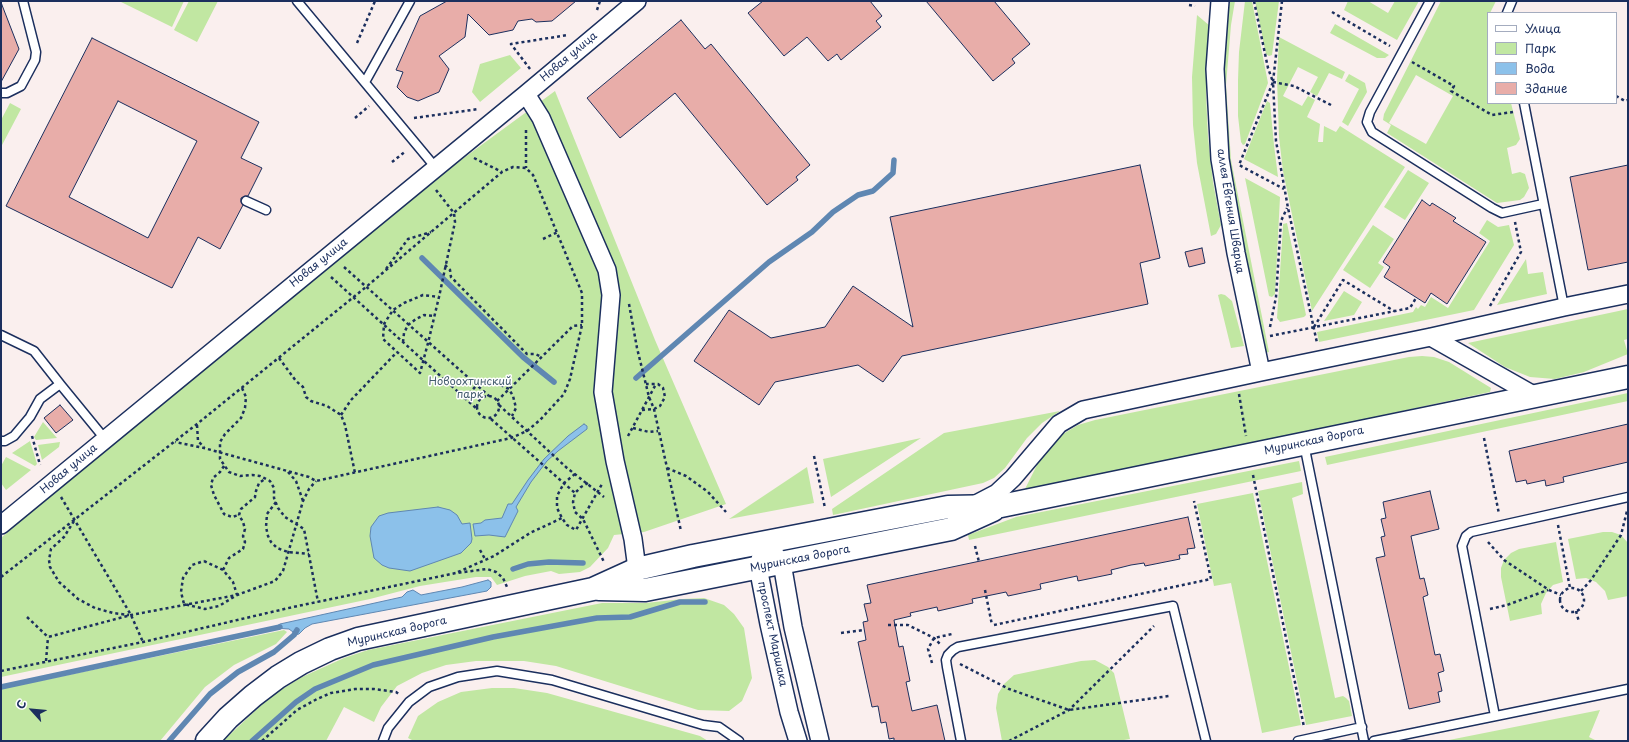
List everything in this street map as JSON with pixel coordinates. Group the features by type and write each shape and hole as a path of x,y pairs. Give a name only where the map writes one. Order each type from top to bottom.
{"street":[{"name":"Новая улица","path":"1,525 637,1"},
{"name":"аллея Евгения Шварца","path":"1220,1 1214,69 1220,159 1236,253 1261,372"},
{"path":"526,94 541,118 607,270 611,295 603,392 615,462 637,569"},
{"path":"970,507 997,493 1013,478 1059,424 1083,410 1431,337 1564,306 1628,294"},
{"path":"1431,337 1535,396"},
{"name":"Муринская дорога","path":"207,741 228,718 278,677 330,649 358,640 593,589 637,569 693,556 948,507 1001,506 1628,377"},
{"name":"Муринская дорога","path":"593,589 645,590 951,529 1001,506"},
{"name":"проспект Маршака","path":"765,542 782,563 794,627 820,741"},
{"name":"проспект Маршака","path":"765,542 758,567 786,698 798,741"}],"lane":[{"path":"1,93 8,93 21,86 35,60 36,52 23,1"},
{"path":"296,1 365,82 430,172"},
{"path":"365,82 410,1"},
{"path":"1430,1 1370,112 1367,122 1372,132 1492,208 1502,212 1543,204"},
{"path":"1507,12 1512,1"},
{"path":"1525,106 1564,306"},
{"path":"246,200 266,210"},
{"path":"1,335 34,351 104,439"},
{"path":"1,441 5,441 14,436 30,417 40,399 60,384"},
{"path":"1304,443 1364,741"},
{"path":"1495,716 1462,546 1466,536 1471,532 1628,497"},
{"path":"961,741 946,660 948,655 953,650 958,647 1173,606 1206,741"},
{"path":"383,741 388,728 409,702 429,687 458,676 497,671 552,680 703,725 719,727 739,741"},
{"path":"1374,741 1628,689"},
{"path":"1298,741 1362,727"}],"path":[{"path":"357,43 375,1"},
{"path":"1254,1 1268,68 1273,82 1239,166 1284,189"},
{"path":"1282,1 1273,82 1276,141 1284,189 1318,348"},
{"path":"1189,6 1195,6"},
{"path":"1332,12 1395,48"},
{"path":"534,73 511,44 570,35"},
{"path":"1409,61 1454,86 1451,91 1492,115 1525,106"},
{"path":"1273,82 1294,86 1331,105"},
{"path":"1617,97 1625,101 1628,100"},
{"path":"355,118 369,106"},
{"path":"414,118 485,108"},
{"path":"392,162 406,151"},
{"path":"1,577 242,388 353,298 502,172 513,167 526,168 533,175 558,232 582,293 582,325 570,379 564,394 540,420 527,431 511,438 316,481 309,489 303,501 283,571 275,581 237,595 131,615 48,637"},
{"path":"430,172 454,213 455,222 428,343 420,373 383,339 384,324 393,310 404,303 423,295 438,297"},
{"path":"1288,208 1281,221 1276,297 1268,336 1410,308 1416,298"},
{"path":"1490,306 1521,252 1515,222"},
{"path":"383,273 408,239 433,231"},
{"path":"543,239 558,232"},
{"path":"324,260 366,287 393,310 476,386 497,401 499,405 567,468"},
{"path":"324,260 353,298 466,398 483,417 491,419 575,493"},
{"path":"445,265 450,270 452,277 527,354 535,354 542,357"},
{"path":"1313,327 1343,280 1394,311"},
{"path":"629,300 636,348 654,410 681,531"},
{"path":"403,342 404,333 408,325 416,318 424,315 434,316"},
{"path":"497,401 573,326 582,325"},
{"path":"341,415 351,400 397,352"},
{"path":"279,358 296,381 304,387 306,397 327,406 341,415 345,424 355,473"},
{"path":"1236,377 1249,455 1306,740"},
{"path":"466,398 476,386 483,382 499,384 509,389 516,403 516,408 512,416"},
{"path":"642,410 654,410 660,406 665,397 663,388 656,384 646,382"},
{"path":"627,438 656,384"},
{"path":"242,388 246,397 245,408 241,418 224,434 220,442 220,459 229,472 240,476 252,475 270,481 274,488 278,508 285,517 304,529 318,602"},
{"path":"477,409 480,400 489,396"},
{"path":"491,419 497,415 499,405"},
{"path":"197,424 198,441 204,448"},
{"path":"633,428 649,432 658,430"},
{"path":"32,436 40,465"},
{"path":"1484,438 1498,514"},
{"path":"175,442 220,452 309,477 316,481"},
{"path":"814,456 825,508"},
{"path":"224,466 213,478 211,485 214,495 224,514 232,517 239,515"},
{"path":"667,468 686,476 708,492 726,512"},
{"path":"288,471 296,481 303,501"},
{"path":"575,474 564,483 557,496 557,508 567,525 576,530 583,519"},
{"path":"239,515 244,505 255,497 260,483 265,479"},
{"path":"52,483 75,519 131,615 144,642"},
{"path":"588,483 580,487 575,493 573,502 575,512 583,519 605,564"},
{"path":"276,502 267,514 266,527 268,536 277,548 288,552 309,554"},
{"path":"1581,591 1591,580 1621,535 1628,508"},
{"path":"223,570 229,558 243,549 245,542 243,536 245,529 244,522 239,515"},
{"path":"456,573 484,559 494,556 530,533 562,518"},
{"path":"75,519 64,537 51,549 49,560 50,567 59,582 78,599 95,608 113,614 131,615"},
{"path":"1558,522 1570,588"},
{"path":"1484,537 1504,560 1549,590 1561,595"},
{"path":"975,546 979,562"},
{"path":"480,550 484,559"},
{"path":"184,604 180,592 183,578 192,565 204,561 223,570 233,582 237,595"},
{"path":"1,671 144,642 318,602 456,573 487,569 496,572 503,578 507,588"},
{"path":"1576,588 1581,591 1584,596 1582,607 1576,611 1566,610 1562,606 1560,601 1561,595 1565,590 1576,588"},
{"path":"985,590 992,625"},
{"path":"1490,609 1507,605 1549,590"},
{"path":"184,604 205,609 219,606 237,595"},
{"path":"1576,611 1579,622"},
{"path":"27,618 48,637"},
{"path":"888,625 908,624 934,638"},
{"path":"1009,741 1069,710 1154,626"},
{"path":"841,633 864,630"},
{"path":"46,661 48,637"},
{"path":"959,663 1009,690 1069,710 1169,696"},
{"path":"262,741 297,710 316,699 331,693 355,689 374,689 396,692 409,702"}],"green space":[{"path":"119,1 184,1 172,27"},
{"path":"189,1 218,1 197,42 174,30"},
{"path":"1230,1 1235,1 1231,25 1226,85 1231,160 1269,352 1265,353 1227,161 1223,86 1226,25"},
{"path":"1245,1 1252,1 1268,83 1245,144 1243,145 1241,142 1238,116 1238,80 1239,52"},
{"path":"1255,1 1279,1 1272,55 1269,56 1266,54"},
{"path":"1348,1 1368,1 1388,13 1395,1 1419,1 1397,40 1344,10"},
{"path":"1441,1 1496,1 1490,12 1487,12 1487,104 1511,104 1520,139 1516,145 1507,148 1512,174 1520,172 1525,174 1529,188 1524,197 1520,200 1497,203 1387,133 1391,125 1383,120 1384,114","holes":["1416,75 1453,96 1426,144 1389,123"]},
{"path":"1197,15 1210,26 1207,52 1206,95 1208,137 1213,182 1221,225 1216,234 1211,236 1197,163 1193,125 1192,77"},
{"path":"1335,24 1389,55 1385,58 1377,58 1330,33"},
{"path":"1279,37 1345,72 1342,79 1329,73 1317,96 1310,92 1318,77 1298,67 1283,96 1302,106 1308,96 1315,100 1307,117 1320,124 1318,142 1323,142 1324,126 1336,132 1340,126 1405,167 1312,311 1283,171 1279,137 1277,79"},
{"path":"510,55 521,68 480,102 472,92 480,64"},
{"path":"1349,74 1365,83 1367,92 1348,126 1342,122 1359,89 1345,81"},
{"name":"Новоохтинский парк","path":"555,91 655,340 726,504 644,532 614,535 608,548 590,567 580,572 559,574 551,571 525,576 497,585 491,577 476,577 420,586 370,599 1,677 1,538 318,265"},
{"path":"1267,101 1270,103 1278,177 1244,159"},
{"path":"10,103 21,109 1,147 1,120"},
{"path":"1408,170 1429,183 1405,220 1384,207"},
{"path":"1245,178 1280,197 1275,294 1272,297 1269,296"},
{"path":"1487,220 1498,227 1509,225 1514,245 1474,310 1319,342 1317,332 1413,312 1416,307 1418,309 1421,305 1425,307 1431,297 1448,308 1490,241 1479,233"},
{"path":"1287,223 1306,315 1304,317 1280,322 1277,318 1283,224"},
{"path":"1373,225 1394,239 1378,263 1384,267 1370,288 1343,270"},
{"path":"1526,259 1528,274 1543,272 1547,294 1497,305"},
{"path":"1344,291 1362,302 1354,315 1324,321"},
{"path":"1218,295 1225,295 1232,301 1244,346 1231,348"},
{"path":"1628,309 1628,339 1624,340 1628,354 1584,372 1555,379 1530,377 1505,367 1468,343"},
{"path":"1409,357 1434,357 1449,362 1491,388 1490,392 1028,492 1025,489 1039,461 1049,447 1063,434 1078,425 1095,420"},
{"path":"1628,393 1628,401 1327,465 1325,457"},
{"path":"1060,411 1042,423 1027,438 1005,468 994,478 983,483 833,515 832,509 944,433"},
{"path":"43,422 57,438 36,440 34,437"},
{"path":"921,438 831,497 823,459"},
{"path":"30,441 37,464 35,466 12,453"},
{"path":"60,442 59,447 42,460 38,445"},
{"path":"6,457 31,470 6,490 1,483 1,466"},
{"path":"1299,461 1301,471 969,540 968,535 1016,517"},
{"path":"807,467 814,503 729,519"},
{"path":"1302,482 1303,494 1292,498 1335,698 1343,696 1349,701 1352,716 1306,725 1258,491"},
{"path":"1253,493 1301,725 1262,733 1231,583 1214,586 1197,504"},
{"path":"1603,532 1612,532 1621,535 1628,543 1628,596 1608,600 1605,591 1596,582 1586,578 1576,579 1568,539"},
{"path":"1556,542 1563,582 1553,585 1546,593 1541,604 1542,614 1510,621 1501,577 1501,568 1504,560 1511,553 1519,549"},
{"path":"704,598 724,605 734,614 744,628 752,678 742,701 729,711 698,710 556,666 524,661 476,661 446,665 422,673 397,686 381,707 374,722 344,707 326,741 223,741 271,696 302,677 344,658 368,650 602,603 646,603"},
{"path":"284,630 287,632 276,644 234,665 205,687 160,741 1,741 1,689"},
{"path":"1095,660 1108,667 1114,673 1130,739 1118,741 1002,741 996,708 998,694 1004,684 1014,675 1081,661"},
{"path":"492,688 514,688 547,693 700,736 708,741 414,741 408,738 418,716 438,702 461,692"},
{"path":"1600,710 1589,737 1597,741 1444,741"}],"water":[{"path":"584,424 587,426 587,429 547,461 531,482 516,507 518,511 505,537 489,535 475,536 473,524 481,523 485,520 502,518 508,504 512,504 544,459 568,436"},
{"path":"438,507 450,510 457,515 462,524 470,523 471,543 461,553 410,571 389,568 382,565 374,558 370,536 371,527 379,516 388,513"},
{"path":"488,580 491,582 491,587 487,591 312,624 299,634 294,635 289,629 274,628 280,624 402,597 407,592 413,590 421,595"}],"building":[{"path":"447,1 576,1 552,21 536,22 532,19 518,21 513,30 489,35 468,14 465,37 439,56 449,69 439,92 418,101 407,97 397,87 403,72 396,70 420,16"},
{"path":"763,1 870,1 882,16 876,21 881,27 841,60 837,54 828,61 807,37 784,56 748,13"},
{"path":"926,1 994,1 1030,44 1012,59 1015,63 993,81"},
{"path":"2,5 19,49 1,82 1,6"},
{"path":"681,20 705,49 711,44 810,165 796,177 798,180 767,205 675,93 620,138 587,98"},
{"path":"92,38 259,122 241,158 262,168 248,196 241,198 243,205 220,249 198,237 172,288 6,206","holes":["118,101 197,141 148,238 69,197"]},
{"path":"1140,165 1160,258 1140,263 1148,304 902,356 883,382 858,365 775,382 759,405 694,361 729,310 771,338 825,327 853,286 913,327 890,217"},
{"path":"1628,165 1628,262 1588,270 1570,177"},
{"path":"1422,200 1430,206 1432,203 1456,218 1453,221 1486,242 1447,304 1431,293 1425,303 1384,277 1390,267 1383,262"},
{"path":"1202,248 1205,263 1189,267 1185,252"},
{"path":"60,405 73,420 56,433 44,418"},
{"path":"1628,424 1628,462 1563,477 1564,482 1546,486 1545,480 1527,484 1526,480 1516,482 1509,451"},
{"path":"1430,491 1439,529 1411,536 1420,579 1424,578 1428,595 1423,597 1435,655 1440,654 1444,671 1438,673 1442,691 1438,692 1440,702 1409,709 1376,558 1385,556 1381,537 1385,536 1381,519 1386,518 1383,502"},
{"path":"1188,517 1195,548 1187,549 1188,554 1179,555 1180,559 1145,566 1144,563 1131,565 1111,570 1112,574 1078,581 1077,576 1040,584 1041,589 1008,596 1006,592 972,599 973,603 938,611 937,607 910,613 911,616 894,620 899,647 903,646 910,681 906,682 912,711 937,705 945,741 894,741 894,738 889,739 886,722 881,723 878,706 872,707 858,642 866,640 863,622 868,621 864,604 871,603 867,585"}],"waterway":[{"path":"636,378 769,262 812,232 833,212 858,195 873,191 893,173 894,160"},
{"path":"422,258 523,357 554,382"},
{"path":"513,569 528,564 549,562 583,563"},
{"path":"252,741 296,702 315,689 373,665 493,637 597,618 630,617 680,602 705,602"},
{"path":"1,687 280,627"},
{"path":"169,741 210,694 238,672 274,652 294,635 297,630"}]}
